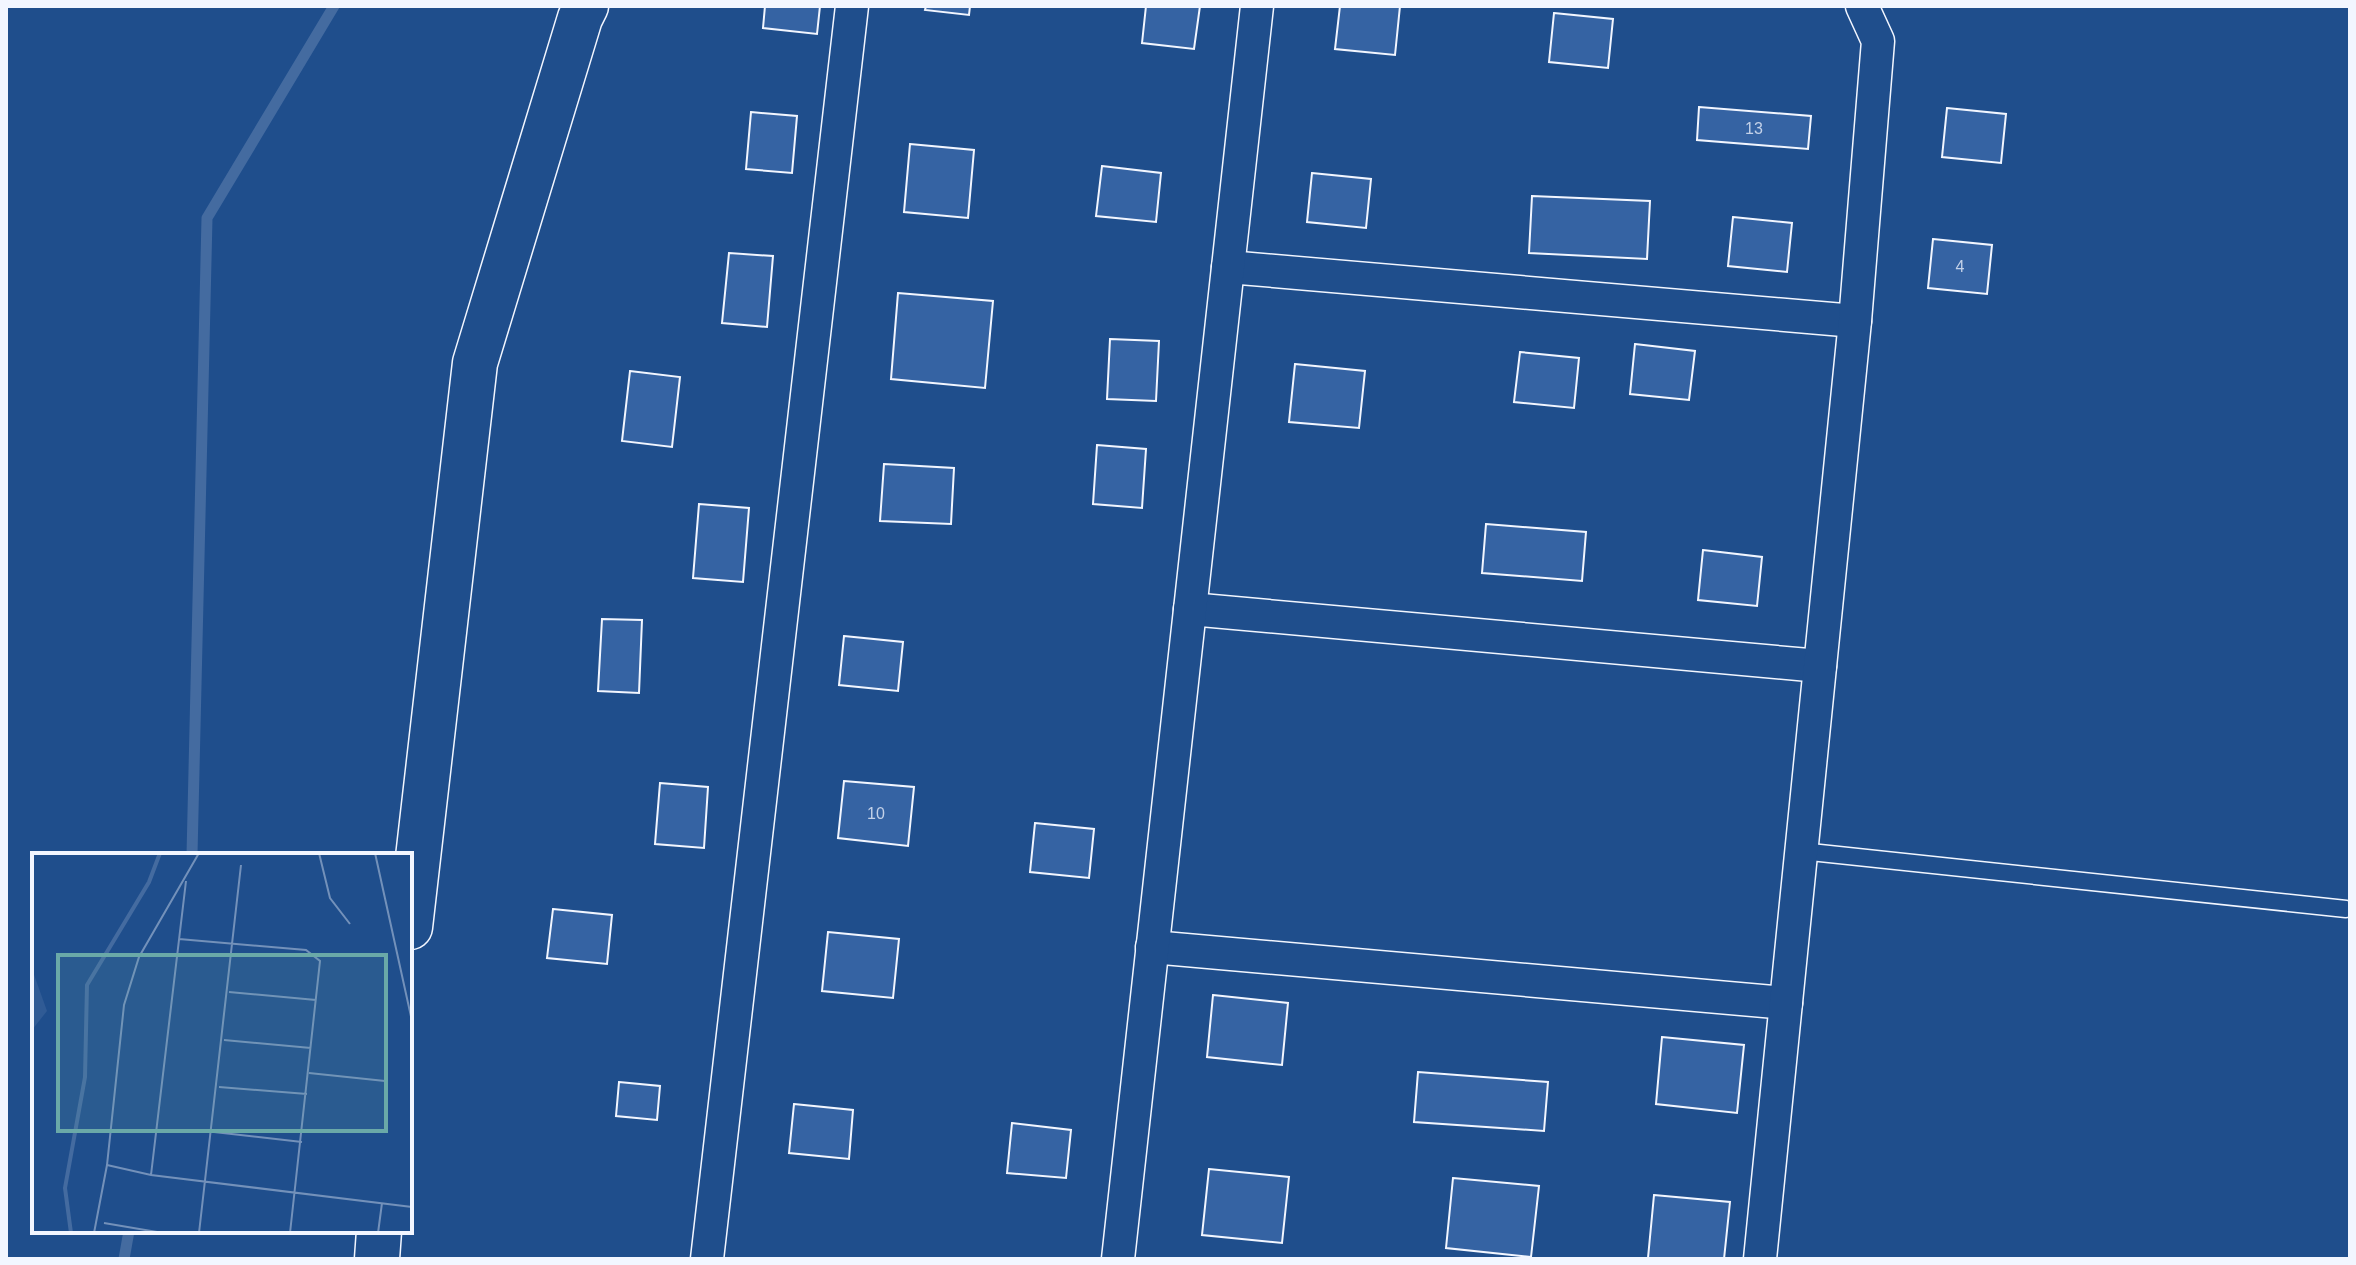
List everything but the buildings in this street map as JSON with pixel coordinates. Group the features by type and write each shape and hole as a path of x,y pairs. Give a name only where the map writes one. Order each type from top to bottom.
{"street":[{"path":"412,910 475,363 586,6"},
{"path":"707,1259 852,6"},
{"path":"1118,1259 1257,6"},
{"path":"1760,1259 1855,321 1878,41 1862,6"},
{"path":"1228,267 1855,321"},
{"path":"1190,609 1820,666"},
{"path":"1152,947 1786,1003"},
{"path":"377,1259 379,1233"}],"lane":[{"path":"1801,851 2346,909"}],"waterway":[{"path":"192,853 207,218 334,6"},
{"path":"124,1259 129,1233"}]}
